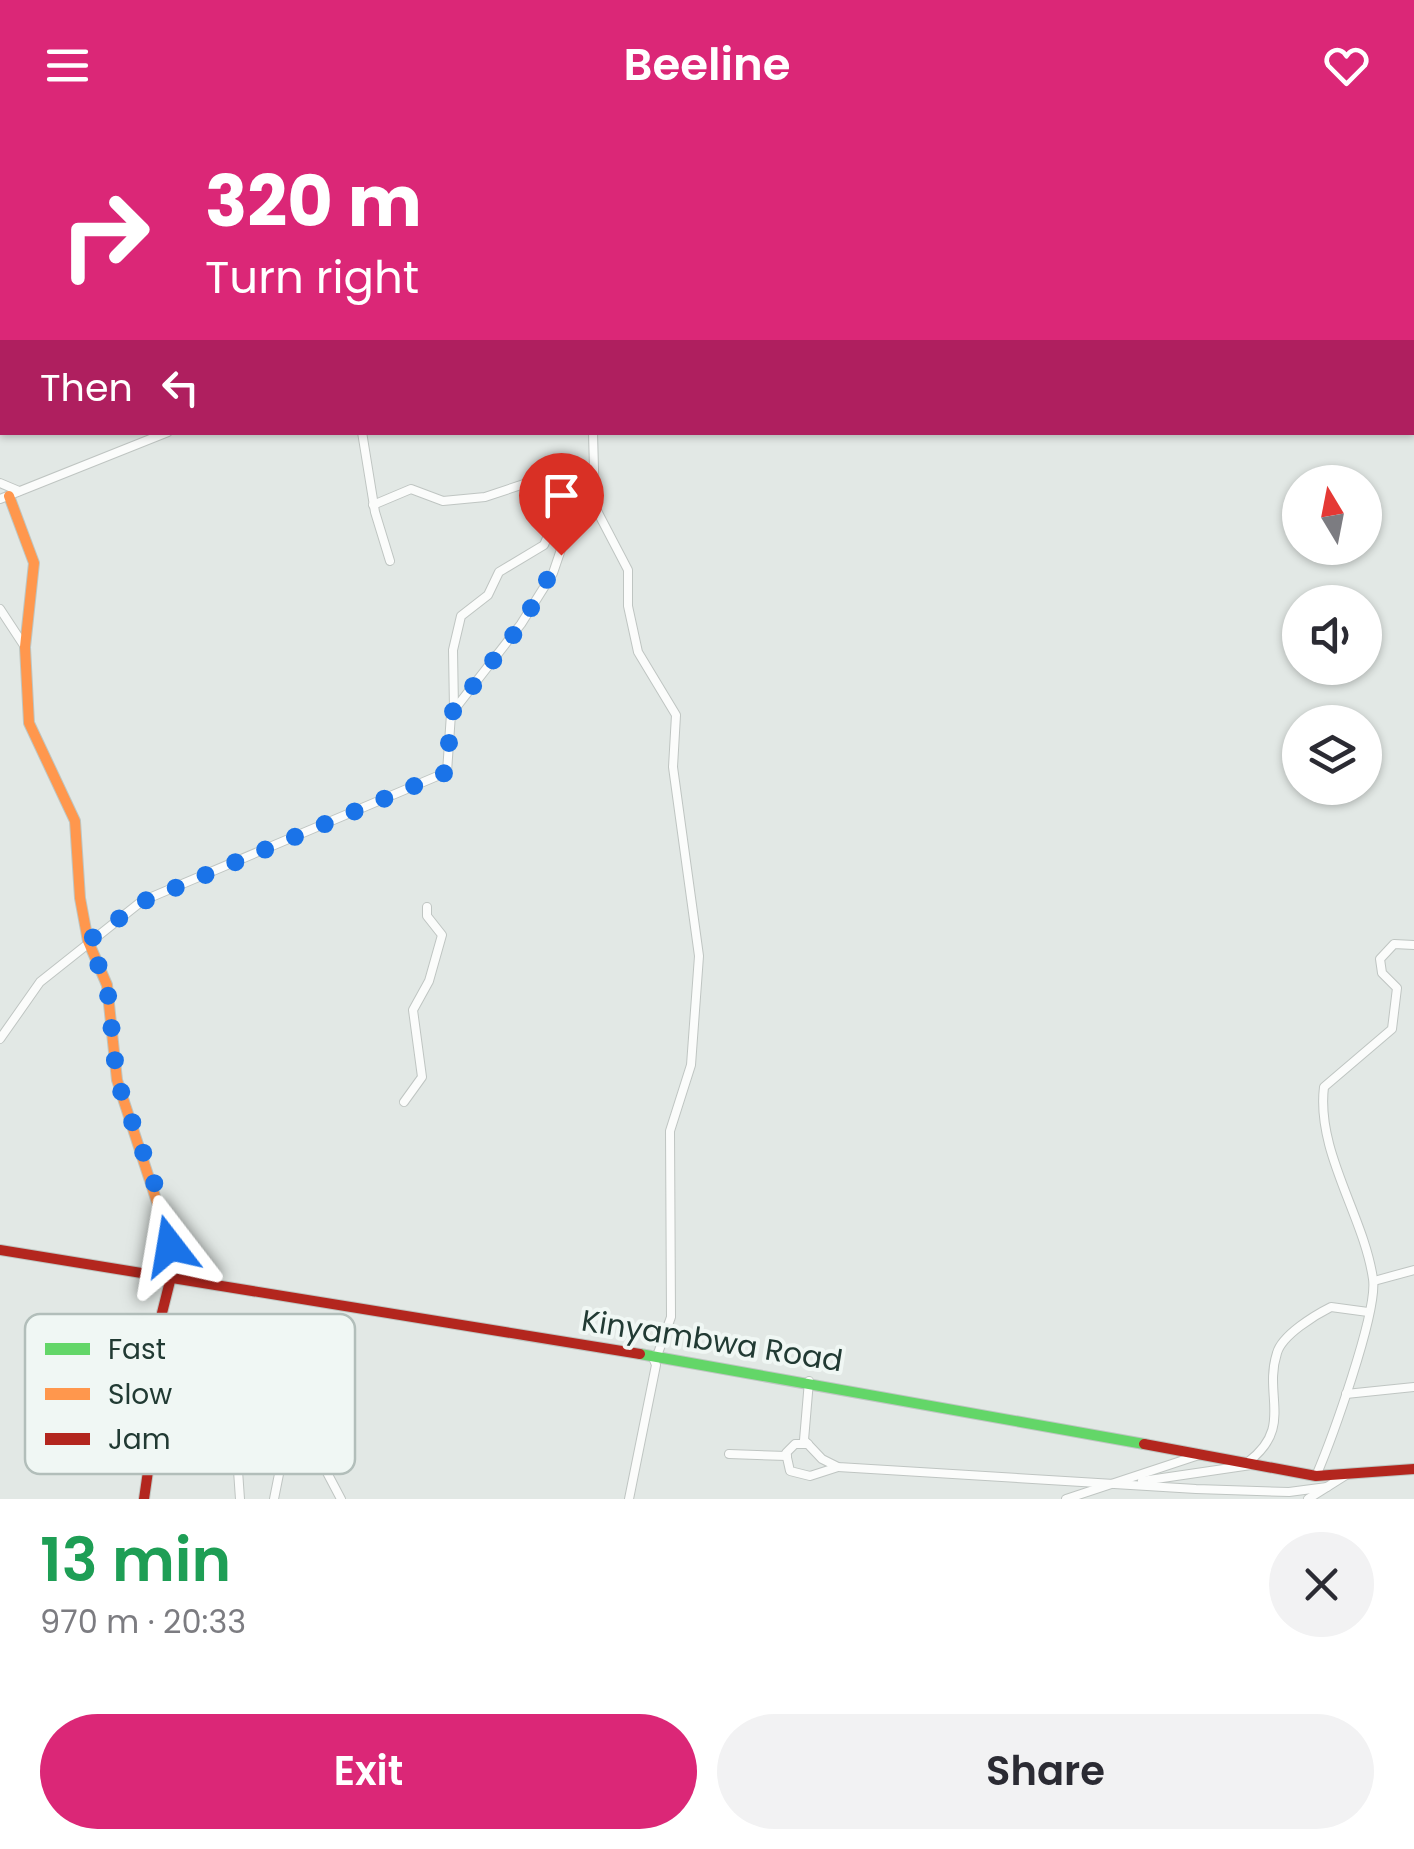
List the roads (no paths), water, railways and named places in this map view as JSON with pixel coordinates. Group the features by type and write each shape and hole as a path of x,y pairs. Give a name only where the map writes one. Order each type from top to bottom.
{"street":[{"path":"161,435 5,498 33,557 25,647 28,723 75,822 88,941 107,985 117,1080 168,1232 170,1281 162,1314"},
{"path":"362,435 373,505 390,561"},
{"path":"592,435 593,483 601,523 628,570 628,606 638,652 676,716 673,767 699,956 691,1065 670,1131 670,1317 654,1356 656,1364 626,1498"},
{"path":"454,710 452,650 461,616 488,595 496,574 544,545 568,490 592,472"},
{"path":"373,505 412,490 443,501 485,497 532,481 551,492 568,490"},
{"path":"0,483 24,491"},
{"path":"0,1039 34,988 88,941 142,902 447,772 451,763 449,722 454,710 522,624 553,574 570,520 593,483"},
{"path":"0,609 25,647"},
{"path":"404,1102 422,1077 413,1010 429,981 442,934 427,916 427,906"},
{"path":"1316,1476 1346,1394 1374,1282 1322,1099 1328,1080 1382,1042 1392,1028 1397,988 1382,972 1380,959 1394,944 1414,945"},
{"name":"Kinyambwa Road","path":"0,1250 170,1281 808,1382 1316,1476 1414,1468"},
{"path":"1374,1282 1414,1270"},
{"path":"1121,1482 1252,1463 1268,1448 1278,1407 1276,1364 1281,1345 1331,1306 1368,1312"},
{"path":"808,1382 802,1431 809,1444 838,1467"},
{"path":"1346,1394 1414,1388"},
{"path":"809,1444 795,1444 787,1456 790,1471 800,1476 824,1474 838,1467 1289,1492 1327,1488"},
{"path":"729,1454 787,1456"},
{"path":"1066,1499 1204,1454"},
{"path":"144,1499 146,1474"},
{"path":"237,1474 240,1499"},
{"path":"274,1499 279,1474"},
{"path":"328,1474 341,1499"},
{"path":"1308,1499 1346,1475"}]}
